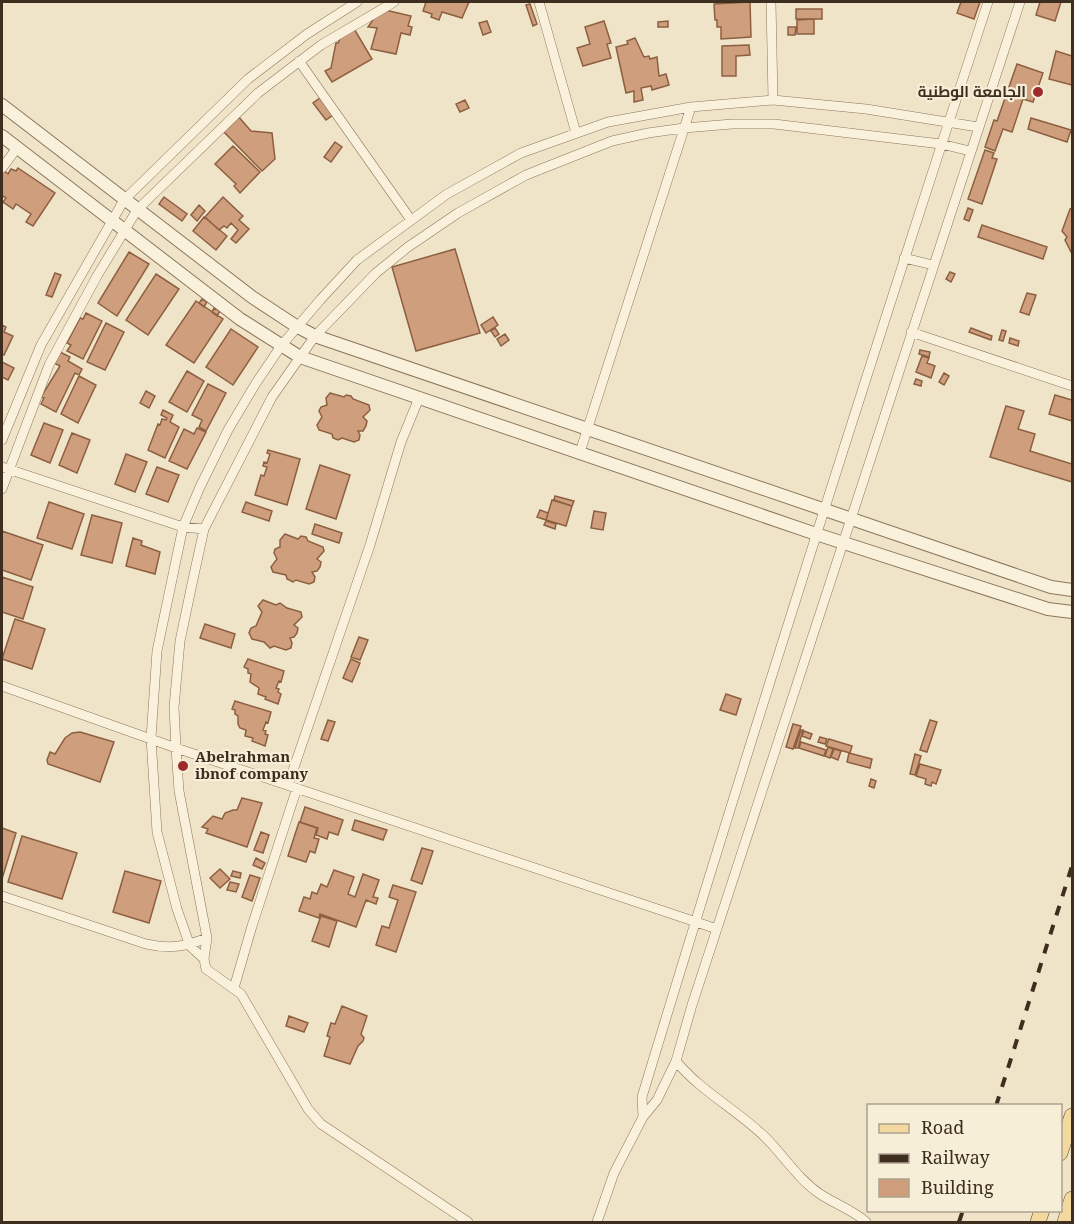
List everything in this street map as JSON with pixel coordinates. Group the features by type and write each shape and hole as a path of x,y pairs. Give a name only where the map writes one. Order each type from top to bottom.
{"main road":[{"path":"1062,1147 1072,1116"},
{"path":"1065,1222 1072,1199"}],"street":[{"path":"2,440 41,345 124,200 248,79 308,34 357,2"},
{"path":"2,489 5,468 49,365 97,276 137,210 258,93 321,45 394,2"},
{"path":"539,2 576,133"},
{"path":"771,2 773,100"},
{"path":"643,1117 642,1097 694,922 904,258 988,2"},
{"path":"597,1222 614,1173 643,1117 657,1101 676,1061 1020,2"},
{"path":"299,61 411,220"},
{"path":"468,1222 321,1124 308,1109 246,1001 234,988 209,973 204,959 190,945 177,909 158,832 151,738 157,651 183,527 200,487 228,430 281,346 296,326 357,260 447,194 521,153 608,122 691,107 773,100 866,109 978,127"},
{"path":"2,105 252,297 315,336 1051,587 1072,590"},
{"path":"580,452 691,107"},
{"path":"204,959 207,938 179,791 174,707 180,641 204,529 272,397 315,336 376,273 468,207 526,175 612,141 684,128 732,124 774,124 941,144 970,151"},
{"path":"2,136 240,319 300,357 843,543 1048,609 1072,612"},
{"path":"2,168 17,148"},
{"path":"904,258 933,265"},
{"path":"911,332 1072,386"},
{"path":"234,988 293,787 399,447 419,398"},
{"path":"5,468 183,527 204,529"},
{"path":"2,686 176,748 717,929"},
{"path":"2,896 164,948 190,945 207,938"},
{"path":"676,1061 687,1074 765,1137 802,1180 819,1194 857,1214 866,1222"}],"building":[{"path":"426,2 469,2 462,18 442,12 439,20 423,11"},
{"path":"750,2 751,37 721,39 721,27 717,27 714,4"},
{"path":"961,2 980,2 974,19 957,13"},
{"path":"1040,2 1061,2 1055,21 1036,15"},
{"path":"530,4 537,24 533,26 526,5"},
{"path":"796,9 822,9 822,19 796,19"},
{"path":"385,10 411,16 408,26 412,27 410,35 401,33 396,54 371,49 377,28 368,27 375,17"},
{"path":"814,19 814,34 797,34 797,20"},
{"path":"487,21 491,32 483,35 479,23"},
{"path":"604,21 611,43 607,44 611,58 583,66 577,48 590,44 585,27"},
{"path":"668,21 668,27 658,27 658,22"},
{"path":"353,27 372,59 332,82 325,71 331,68 336,43"},
{"path":"788,27 796,27 795,35 788,35"},
{"path":"635,38 644,57 649,56 650,59 657,57 659,76 666,74 669,85 652,90 651,86 641,88 643,100 634,102 634,91 626,93 616,47 628,44 627,41"},
{"path":"749,45 750,55 736,56 736,76 722,76 722,46"},
{"path":"1056,51 1072,56 1072,85 1049,79"},
{"path":"1017,64 1043,73 1033,102 1023,99 1012,132 1003,129 995,151 985,147 994,120 997,121"},
{"path":"320,98 333,115 326,120 313,103"},
{"path":"465,100 469,108 460,112 456,104"},
{"path":"237,115 251,131 272,133 275,159 262,171 222,130"},
{"path":"1031,118 1071,130 1067,142 1028,129"},
{"path":"335,142 342,147 331,162 324,157"},
{"path":"233,146 260,172 240,193 234,186 236,184 215,164"},
{"path":"985,150 994,153 992,158 997,159 982,204 968,199"},
{"path":"18,168 55,193 33,226 26,222 31,214 16,204 13,209 3,202 6,198 3,196 2,199 3,170 8,174 11,169 16,171"},
{"path":"164,197 187,214 182,221 159,204"},
{"path":"223,197 243,216 239,220 249,229 236,243 231,239 238,230 231,223 227,228 224,226 219,230 205,217"},
{"path":"199,205 205,211 197,221 191,215"},
{"path":"968,208 973,210 969,221 964,219"},
{"path":"1072,208 1072,254 1065,240 1067,237 1062,231"},
{"path":"204,217 227,236 216,250 193,231"},
{"path":"982,225 1047,247 1043,259 978,237"},
{"path":"455,249 480,333 416,351 392,267"},
{"path":"129,252 149,264 117,316 98,303"},
{"path":"950,272 955,274 951,282 946,279"},
{"path":"55,273 61,275 52,297 46,295"},
{"path":"156,274 179,289 148,335 126,320"},
{"path":"1027,293 1036,295 1029,315 1020,312"},
{"path":"202,299 207,302 204,307 199,303"},
{"path":"196,301 223,319 194,363 166,345"},
{"path":"214,308 220,311 217,316 212,312"},
{"path":"86,313 102,321 83,359 67,351 71,345 67,343 80,318 83,319"},
{"path":"493,317 498,325 486,333 481,325"},
{"path":"106,323 124,332 105,370 87,362"},
{"path":"2,325 6,327 4,332 13,336 4,355 2,354"},
{"path":"495,328 499,334 495,337 491,331"},
{"path":"971,328 992,336 991,340 969,332"},
{"path":"231,329 258,347 233,385 206,367"},
{"path":"1002,330 1006,331 1003,341 999,340"},
{"path":"505,334 509,340 501,346 497,339"},
{"path":"1010,338 1019,341 1018,346 1009,343"},
{"path":"920,350 930,352 929,357 919,354"},
{"path":"60,352 70,357 68,361 82,369 79,375 75,373 56,412 41,404 44,398 41,397 60,366 54,363"},
{"path":"922,356 929,358 927,363 935,366 931,378 916,372"},
{"path":"2,362 14,368 8,380 2,377"},
{"path":"187,371 204,381 187,412 169,402"},
{"path":"944,373 949,376 944,385 939,382"},
{"path":"79,376 96,385 78,423 61,414"},
{"path":"916,379 922,381 921,386 914,384"},
{"path":"208,384 226,393 206,431 199,427 202,420 192,415"},
{"path":"146,391 155,396 149,408 140,403"},
{"path":"330,393 344,397 351,396 369,405 370,410 363,417 367,421 366,426 363,431 358,431 359,440 354,442 342,438 338,440 333,438 332,434 319,430 317,425 322,417 319,411 321,407 327,405 326,398"},
{"path":"1055,395 1072,400 1072,421 1049,414"},
{"path":"1006,406 1024,411 1018,429 1035,434 1030,451 1072,464 1072,482 990,457"},
{"path":"163,410 173,415 170,422 179,427 165,458 148,450 158,424 160,425 162,419 167,418 161,415"},
{"path":"44,423 63,430 50,463 31,455"},
{"path":"197,428 206,432 187,469 169,461 184,429 194,434"},
{"path":"72,433 90,440 77,473 59,465"},
{"path":"268,450 300,459 287,505 255,495 261,475 264,476 267,467 263,466 264,462 267,463 270,454 267,453"},
{"path":"126,454 147,462 135,492 115,484"},
{"path":"320,465 350,475 336,519 306,509"},
{"path":"157,467 179,475 168,502 146,494"},
{"path":"555,496 574,501 572,506 554,500"},
{"path":"552,500 572,506 566,526 546,520"},
{"path":"49,502 84,514 72,549 37,538"},
{"path":"246,502 272,511 269,521 242,512"},
{"path":"540,510 548,513 546,520 537,517"},
{"path":"594,511 606,513 603,530 591,528"},
{"path":"92,515 122,523 112,563 81,555"},
{"path":"546,521 556,524 555,529 544,525"},
{"path":"315,524 342,533 339,543 312,534"},
{"path":"2,531 43,545 31,580 2,570"},
{"path":"285,534 298,539 301,536 306,537 308,541 323,547 324,551 317,559 321,562 320,567 317,571 312,572 315,577 314,582 309,584 296,580 293,582 287,579 286,575 273,572 271,567 277,559 275,549 280,547 280,540"},
{"path":"133,538 142,541 141,545 160,552 155,574 126,566"},
{"path":"2,577 33,587 23,619 2,612"},
{"path":"263,600 276,605 280,603 287,608 301,612 302,617 294,625 298,628 297,633 290,638 291,648 286,650 274,646 270,648 264,642 252,639 249,633 251,628 256,626 262,612 258,606"},
{"path":"15,619 45,629 32,669 2,659"},
{"path":"205,624 235,634 231,648 200,638"},
{"path":"359,637 368,640 360,660 351,657"},
{"path":"248,659 284,671 281,682 279,681 276,688 281,694 278,704 258,694 259,688 250,682 251,674 244,667"},
{"path":"351,659 360,663 352,682 343,678"},
{"path":"726,694 741,699 736,715 720,710"},
{"path":"235,701 271,712 263,730 268,735 265,746 245,736 246,730 240,728 238,716 232,709"},
{"path":"328,720 335,722 328,741 321,739"},
{"path":"930,720 937,722 927,752 920,750"},
{"path":"793,724 801,726 793,749 786,747"},
{"path":"801,730 803,730 798,748 795,748"},
{"path":"804,731 812,734 810,739 802,736"},
{"path":"80,732 114,742 100,782 48,764 50,752 55,754 65,738 72,733"},
{"path":"820,737 827,739 825,744 818,742"},
{"path":"829,739 852,746 850,753 826,746"},
{"path":"801,742 826,750 824,756 799,748"},
{"path":"828,747 833,749 830,758 825,756"},
{"path":"834,749 841,751 838,760 831,757"},
{"path":"849,753 872,759 870,768 847,762"},
{"path":"915,754 921,756 915,775 910,774"},
{"path":"920,764 941,770 936,784 932,782 931,786 925,784 926,779 916,776"},
{"path":"871,779 876,781 874,788 869,786"},
{"path":"242,798 262,803 247,847 206,833 208,829 202,827 213,816 222,819 225,813 237,810"},
{"path":"305,807 343,820 338,835 329,832 327,839 316,835 318,828 300,822"},
{"path":"355,820 387,830 383,840 352,830"},
{"path":"299,822 317,828 314,838 319,839 315,853 310,851 306,862 288,856"},
{"path":"2,828 16,833 2,879"},
{"path":"261,832 269,835 263,853 254,850"},
{"path":"22,836 77,853 62,899 8,882"},
{"path":"422,848 433,851 422,884 411,880"},
{"path":"256,858 265,863 262,869 253,865"},
{"path":"220,869 230,879 220,888 210,878"},
{"path":"334,870 354,877 348,894 355,897 363,874 379,880 373,897 378,898 376,904 366,900 356,927 320,914 319,918 299,911 304,897 310,899 312,892 317,894 321,884 327,887"},
{"path":"125,871 161,881 149,923 113,912"},
{"path":"233,871 241,873 240,878 231,876"},
{"path":"250,875 260,878 252,901 242,897"},
{"path":"230,882 239,884 236,892 227,890"},
{"path":"393,885 416,892 396,952 376,945 382,926 389,928 398,900 389,897"},
{"path":"321,916 337,921 329,947 312,941"},
{"path":"342,1006 367,1016 361,1034 363,1041 358,1046 350,1064 324,1056 330,1037 327,1036 331,1023 335,1024"},
{"path":"289,1016 308,1023 304,1032 286,1026"}],"railway":[{"path":"997,1104 1072,866"},
{"path":"959,1222 962,1212"}],"place":[{"name":"الجامعة الوطنية","path":"1038,92"},
{"name":"Abelrahman ibnof company","path":"183,766"}]}
